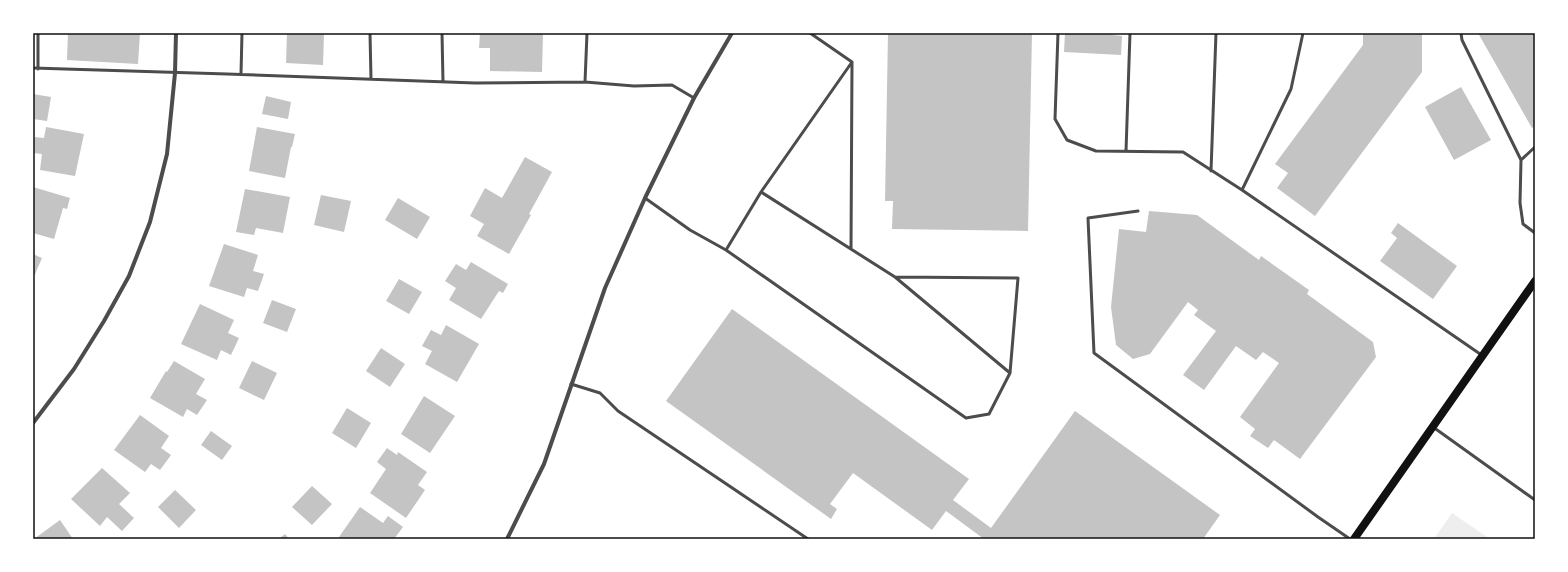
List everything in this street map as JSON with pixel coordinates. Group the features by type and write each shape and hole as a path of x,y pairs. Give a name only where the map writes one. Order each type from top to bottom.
{"main road":[{"path":"1354,539 1535,281"}],"street":[{"path":"33,423 74,369 104,321 129,276 150,222 167,154 175,73 176,33"},
{"path":"507,539 544,464 604,288 644,198 694,98 732,33"}],"lane":[{"path":"38,33 38,69"},
{"path":"241,74 242,33"},
{"path":"370,33 371,79"},
{"path":"442,33 443,82"},
{"path":"585,82 587,33"},
{"path":"810,33 852,62"},
{"path":"1058,33 1055,119 1067,140 1096,151 1183,152 1242,190 1483,356"},
{"path":"1126,151 1130,33"},
{"path":"1212,171 1216,33"},
{"path":"1242,190 1291,89 1303,33"},
{"path":"1461,33 1462,40 1521,160 1520,203 1523,224 1535,233"},
{"path":"726,250 761,192 852,62"},
{"path":"851,249 852,62"},
{"path":"33,68 475,83 585,82 634,86 672,85 694,98"},
{"path":"1521,160 1535,147"},
{"path":"761,192 895,278 1010,372"},
{"path":"644,198 690,230 726,250 966,418 989,414 1010,372 1018,278 895,278"},
{"path":"1138,211 1088,218 1094,353 1350,539"},
{"path":"571,384 600,393 618,411 808,539"},
{"path":"1433,427 1535,500"}],"shaded area":[{"path":"1452,513 1490,539 1434,539"}],"building":[{"path":"68,33 140,33 138,64 67,60"},
{"path":"287,33 324,33 323,65 286,63"},
{"path":"480,33 543,33 542,72 490,71 490,48 479,48"},
{"path":"888,33 1032,33 1028,231 892,229 893,201 885,201"},
{"path":"1065,33 1114,33 1113,35 1122,36 1121,55 1064,52"},
{"path":"1363,33 1422,33 1422,72 1315,216 1277,188 1288,173 1275,164 1363,45"},
{"path":"1478,33 1535,33 1535,126 1532,128"},
{"path":"1461,87 1491,140 1454,160 1425,107"},
{"path":"33,94 51,97 47,121 33,119"},
{"path":"266,96 291,102 288,119 262,114"},
{"path":"46,127 84,134 75,176 40,170 42,154 33,153 33,145 35,137 44,138"},
{"path":"257,127 295,134 285,178 249,171"},
{"path":"525,157 552,172 529,214 531,215 509,254 477,236 484,224 470,216 485,188 502,198"},
{"path":"33,187 70,198 67,209 63,208 54,239 33,233"},
{"path":"245,189 290,197 283,233 256,228 254,235 236,232"},
{"path":"321,195 351,201 344,232 314,225"},
{"path":"398,198 430,217 417,239 385,220"},
{"path":"1149,211 1197,215 1259,260 1261,256 1309,290 1307,294 1373,342 1376,357 1300,459 1274,440 1268,448 1250,436 1255,429 1240,417 1279,363 1263,352 1256,360 1236,346 1204,390 1183,375 1216,331 1194,315 1198,310 1188,302 1150,354 1133,359 1116,345 1111,307 1119,229 1146,232"},
{"path":"1398,223 1457,266 1433,299 1380,261 1397,238 1391,233"},
{"path":"224,244 258,255 253,271 264,274 258,291 247,288 244,297 209,286"},
{"path":"33,254 42,258 33,279"},
{"path":"471,262 508,284 503,293 499,291 481,319 449,300 456,288 445,281 456,264 466,270"},
{"path":"399,279 422,292 409,314 386,301"},
{"path":"272,300 296,309 287,332 263,323"},
{"path":"200,304 234,320 228,333 239,338 231,355 221,350 217,360 181,344"},
{"path":"732,309 969,479 953,500 991,528 1075,411 1220,515 1203,539 984,539 946,511 932,530 853,473 830,504 837,509 831,519 666,401"},
{"path":"446,325 479,344 457,382 425,364 432,351 422,346 431,330 441,335"},
{"path":"381,348 405,364 390,387 366,371"},
{"path":"174,361 205,379 196,394 207,400 197,415 187,409 183,417 150,398 166,371 167,372"},
{"path":"252,361 277,373 264,400 239,388"},
{"path":"424,396 455,416 430,453 401,434"},
{"path":"347,408 371,423 356,448 332,433"},
{"path":"140,415 169,436 161,448 171,455 160,470 151,464 145,472 114,450"},
{"path":"211,431 232,446 222,460 201,445"},
{"path":"387,448 397,455 398,452 427,472 418,485 425,490 406,518 370,493 386,469 377,462"},
{"path":"102,468 130,493 119,504 134,518 122,531 107,517 100,526 71,499"},
{"path":"312,486 332,504 312,525 292,507"},
{"path":"175,490 196,510 179,528 158,507"},
{"path":"360,507 383,523 388,516 403,527 394,539 342,539 339,537"},
{"path":"60,520 73,539 34,539"},
{"path":"285,534 289,539 279,539"}]}
